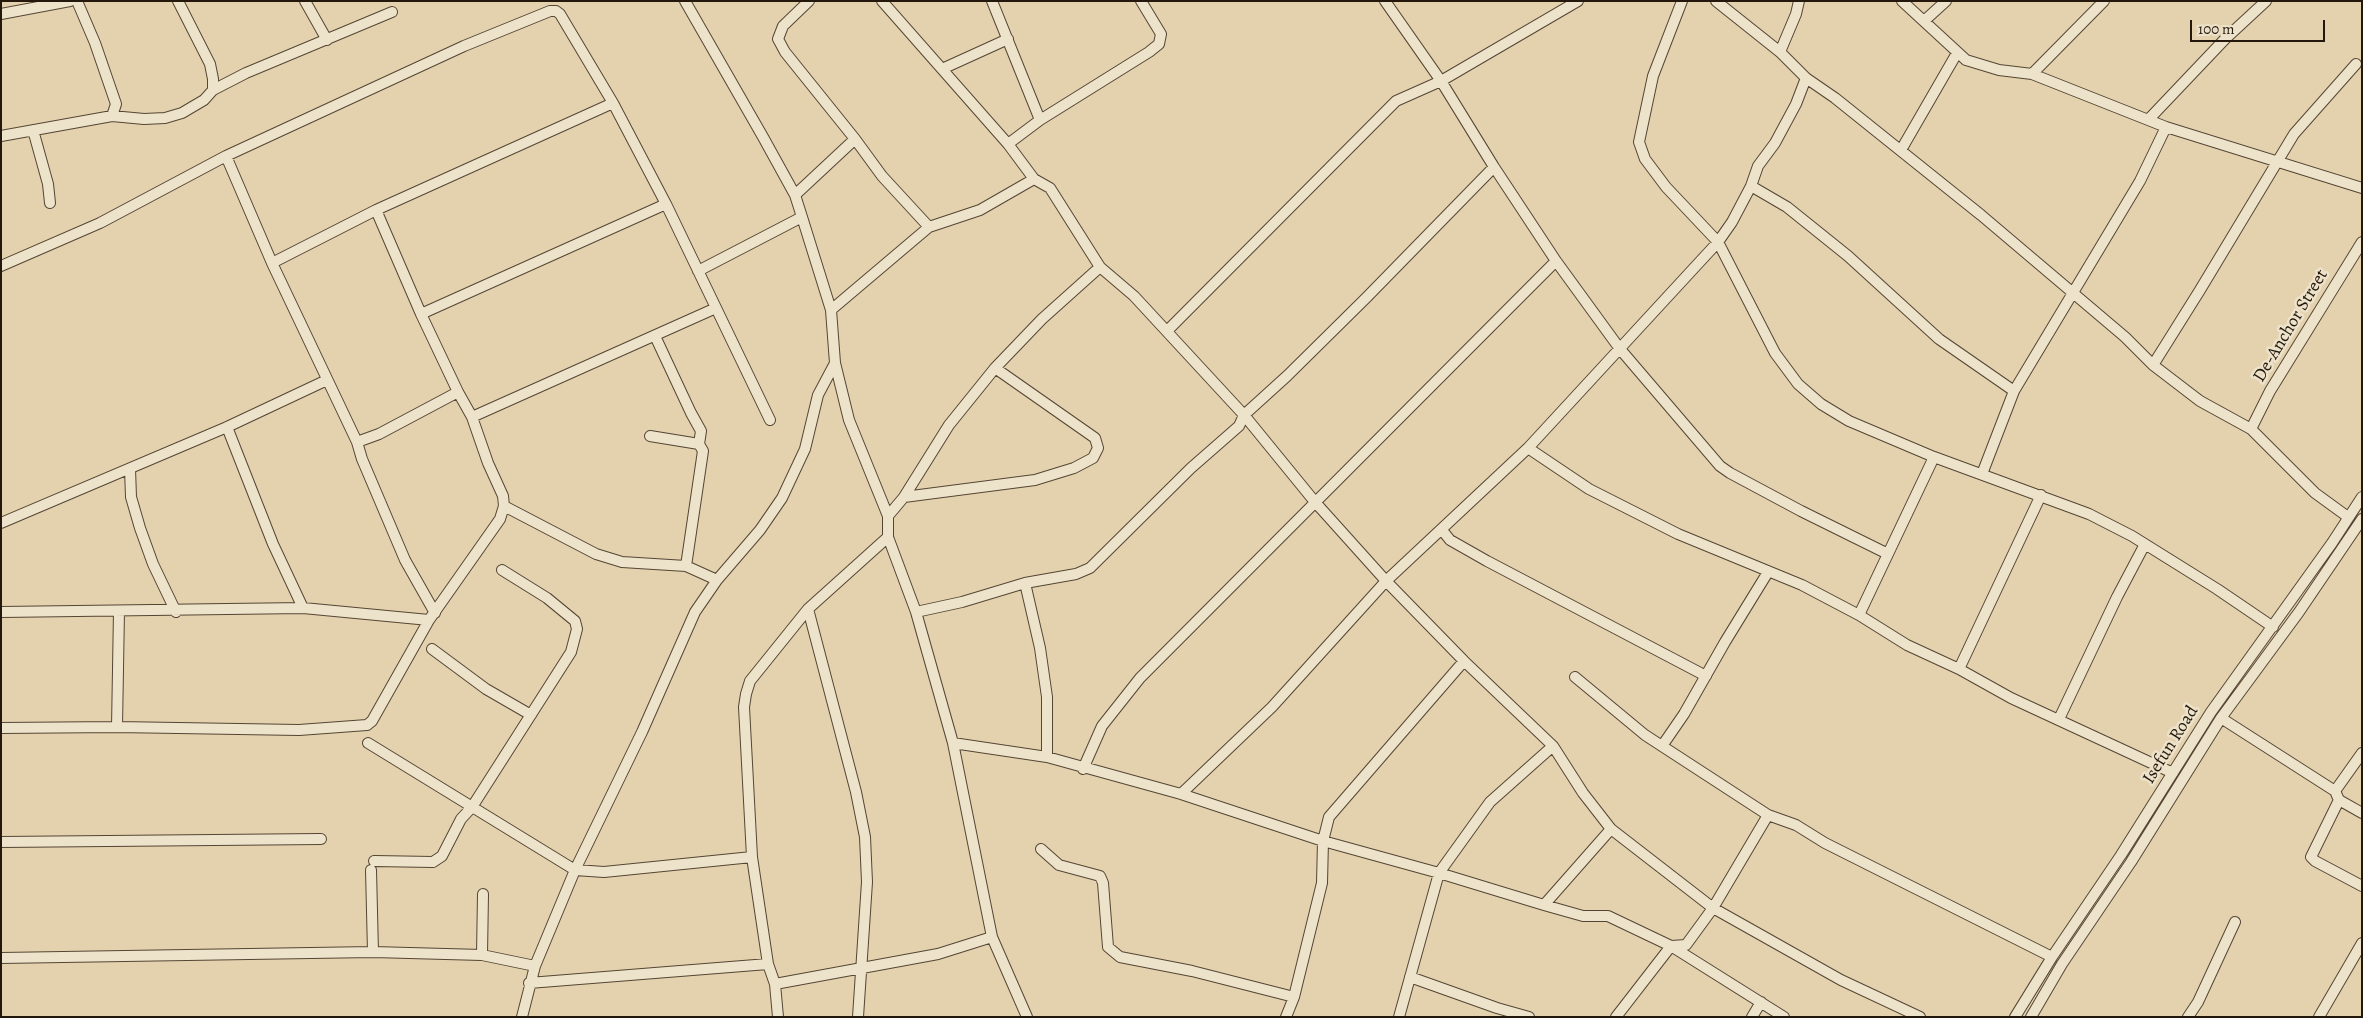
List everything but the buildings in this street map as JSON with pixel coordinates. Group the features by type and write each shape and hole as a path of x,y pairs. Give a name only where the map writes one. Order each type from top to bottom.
{"street":[{"path":"1,14 70,1"},
{"path":"77,1 95,43 116,104 112,116"},
{"path":"178,1 210,64 214,79 213,90"},
{"path":"305,1 327,40"},
{"path":"685,1 794,195 802,217 831,310 835,363 849,420 888,516 888,537 916,612 953,743 992,937 1027,1017"},
{"path":"809,1 783,26 778,39 785,52 855,139 882,176 929,227"},
{"path":"882,1 1008,144 1034,179 1050,188 1100,267 1134,296 1244,415 1315,502 1386,581 1464,661 1553,746 1583,793 1611,829 1713,908 1841,980 1920,1017"},
{"path":"992,1 1040,120"},
{"path":"1008,144 1040,120 1159,44 1161,34 1141,1"},
{"path":"1385,1 1441,81 1494,167 1556,261 1620,349 1720,466 1777,499 1888,554"},
{"path":"1167,331 1396,101 1441,81 1578,1"},
{"path":"1682,1 1653,76 1639,142 1645,159 1666,187 1718,242 1775,353 1798,384 1821,404 1848,421 1934,457 2090,514 2145,544 2272,627"},
{"path":"1716,1 1780,52 1806,78 1835,98 1981,215 2125,337 2153,365 2200,401 2252,429 2315,493 2348,517"},
{"path":"1780,52 1796,14 1799,1"},
{"path":"1902,1 1966,60 1999,70 2032,74 2166,127 2362,188"},
{"path":"1924,22 1946,1"},
{"path":"2032,74 2104,1"},
{"path":"2149,120 2225,39 2266,1"},
{"path":"1,266 100,223 226,156 464,46 550,11 560,14 613,104 666,204 770,420"},
{"path":"1,136 112,116 144,119 165,118 182,113 204,100 213,90 246,73 392,12"},
{"path":"942,69 1008,39"},
{"path":"1900,150 1957,53"},
{"path":"2153,365 2200,290 2275,162 2294,134 2356,64"},
{"path":"1181,794 1272,707 1386,581 1528,448 1718,242 1732,222 1752,186 1758,166 1775,143 1796,104 1806,78"},
{"path":"272,263 376,210 613,104"},
{"path":"1982,474 2014,391 2071,292 2140,181 2166,127"},
{"path":"33,130 48,184 50,203"},
{"path":"794,195 855,139"},
{"path":"226,156 272,263 357,442 372,484 432,616"},
{"path":"916,612 962,602 1025,583 1076,574 1090,568 1191,468 1238,426 1244,415 1346,318 1494,167"},
{"path":"831,310 929,227 980,210 1034,179"},
{"path":"1752,186 1787,207 1863,269 1939,339 2014,391"},
{"path":"421,314 666,204"},
{"path":"1,728 116,727 299,730 367,725 372,721 432,616 500,519 504,506 503,496 488,463 472,417 421,314 376,210"},
{"path":"698,271 802,217"},
{"name":"De-Anchor Street","path":"2252,429 2275,383 2362,242"},
{"path":"1083,769 1102,726 1140,678 1556,261"},
{"path":"888,516 904,497 949,425 994,368 1042,319 1100,267"},
{"path":"472,417 716,308"},
{"path":"655,336 690,413 702,431 699,444 704,453 686,566"},
{"path":"522,1017 535,966 575,870 642,732 696,612 717,580 760,530 782,498 806,449 818,395 835,363"},
{"path":"904,497 1035,480 1074,468 1093,458 1098,448 1095,438 994,368"},
{"path":"1,524 226,427 327,380"},
{"path":"357,442 379,434 458,392"},
{"path":"226,427 273,544 303,608"},
{"path":"650,436 699,444"},
{"path":"1528,448 1589,489 1678,534 1802,585 1859,615 1907,645 1959,669 2011,698 2059,719 2108,745 2173,773"},
{"path":"1859,615 1934,457"},
{"path":"130,469 131,497 140,528 153,564 176,612"},
{"path":"1959,669 2041,495"},
{"name":"Isefun Road","path":"2016,1017 2052,957 2121,855 2211,712 2362,496"},
{"path":"504,506 596,554 622,562 686,566 717,580"},
{"name":"Isefun Road","path":"2030,1017 2062,964 2131,862 2221,718 2300,612 2362,519"},
{"path":"1442,530 1450,540 1487,561 1706,676"},
{"path":"778,1017 775,984 768,964 752,857 745,716 746,694 750,681 808,609 888,537"},
{"path":"2059,719 2117,597 2145,544"},
{"path":"373,952 373,866 439,860 462,819 472,808 571,652 577,629 575,621 568,614 502,570"},
{"path":"1662,746 1684,714 1768,572"},
{"path":"1025,583 1040,648 1047,697 1047,757"},
{"path":"1,612 176,612 303,608 432,616"},
{"path":"808,609 856,792 865,837 867,882 858,1017"},
{"path":"116,727 119,611"},
{"path":"432,649 486,689 531,715"},
{"path":"1286,1017 1294,997 1322,883 1324,841 1328,817 1464,661"},
{"path":"1575,677 1618,714 1662,746 1768,815 1796,825 1826,843 2052,957"},
{"path":"2221,718 2362,813"},
{"path":"368,743 575,870 604,872 752,857"},
{"path":"953,743 1047,757 1083,769 1181,794 1324,841 1544,905 1583,916 1608,916 1671,946 1784,1017"},
{"path":"1399,1017 1439,873 1490,802 1553,746"},
{"path":"2362,753 2337,796 2311,857 2315,862 2362,886"},
{"path":"1616,1017 1671,946 1686,945 1713,908 1768,815"},
{"path":"1544,905 1611,829"},
{"path":"1,842 321,839"},
{"path":"1041,849 1059,865 1100,876 1103,883 1108,947 1120,957 1192,971 1294,997"},
{"path":"482,954 483,894"},
{"path":"2188,1017 2198,1002 2235,922"},
{"path":"775,984 938,954 992,937"},
{"path":"2319,1017 2362,943"},
{"path":"1,958 373,952 482,954 535,966"},
{"path":"529,984 768,964"},
{"path":"1410,977 1497,1008 1529,1017"},
{"path":"1752,1017 1761,1002"}]}
